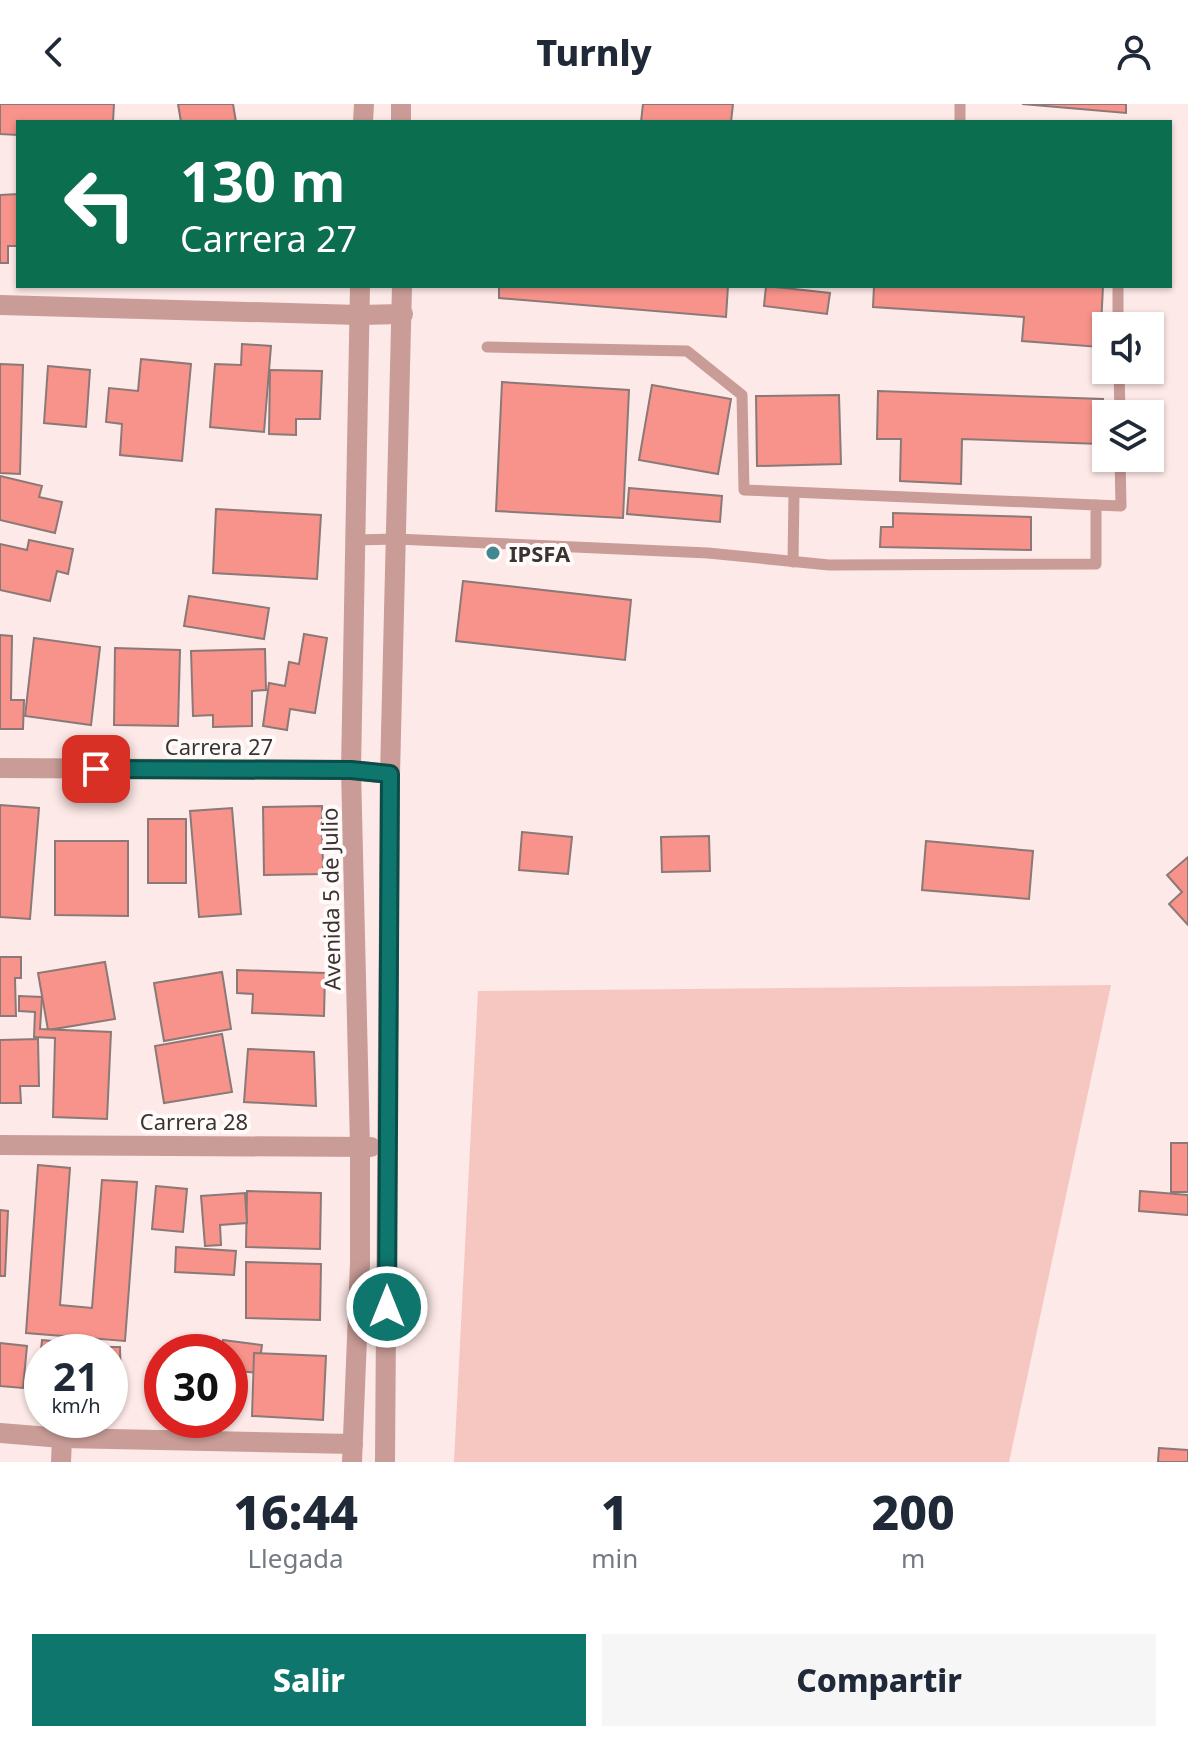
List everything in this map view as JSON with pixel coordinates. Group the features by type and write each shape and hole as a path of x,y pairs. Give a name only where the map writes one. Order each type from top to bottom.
{"street":[{"name":"Avenida 5 de Julio","path":"352,1453 360,1263 351,770 360,288"},
{"path":"385,1462 390,774 402,288"},
{"path":"0,305 403,314"},
{"name":"Carrera 27","path":"0,768 351,770 390,774"},
{"name":"Carrera 28","path":"0,1145 387,1148"},
{"path":"0,1433 24,1435"},
{"path":"61,1462 62,1438 352,1453"}],"lane":[{"path":"1118,288 1118,312"},
{"path":"487,347 687,351 742,395 744,490 1121,506 1120,472"},
{"path":"793,562 794,493"},
{"path":"355,540 396,539 708,553 829,565 1096,564 1096,505"}],"shaded area":[{"path":"1111,985 1009,1462 454,1462 478,991"}],"building":[{"path":"0,104 114,104 113,120 16,120 16,135 0,134"},
{"path":"178,104 233,104 236,120 181,120"},
{"path":"643,104 733,104 731,120 641,120"},
{"path":"1022,104 1126,104 1126,113"},
{"path":"16,194 16,246 8,246 8,263 0,263 0,195"},
{"path":"499,288 728,288 726,317 499,298"},
{"path":"766,288 830,293 827,314 764,306"},
{"path":"874,288 1103,288 1102,312 1092,312 1092,346 1022,341 1024,317 873,307"},
{"path":"242,344 271,346 264,432 210,427 215,364 241,365"},
{"path":"141,359 191,364 182,461 120,455 122,424 106,422 109,388 138,391"},
{"path":"0,364 23,365 20,474 0,473"},
{"path":"48,366 90,370 86,427 44,423"},
{"path":"270,370 322,371 320,419 296,419 296,435 269,434"},
{"path":"502,382 629,390 623,518 496,511"},
{"path":"652,385 731,399 718,474 639,460"},
{"path":"878,391 1103,399 1092,400 1092,444 962,439 961,484 900,481 901,439 877,439"},
{"path":"839,395 841,464 757,466 756,396"},
{"path":"0,476 42,486 39,497 62,502 55,533 0,520"},
{"path":"629,488 722,496 720,522 627,514"},
{"path":"216,509 321,515 317,579 213,573"},
{"path":"893,513 1031,517 1031,550 880,547 881,527 893,527"},
{"path":"29,540 73,549 68,574 57,571 50,601 0,590 0,544 27,550"},
{"path":"463,581 631,600 625,660 456,641"},
{"path":"189,596 269,608 264,639 184,626"},
{"path":"304,634 327,638 315,713 290,709 287,730 263,726 269,683 285,686 289,662 299,664"},
{"path":"0,635 12,636 11,700 24,700 23,729 0,729"},
{"path":"34,638 100,647 91,725 25,716"},
{"path":"115,648 180,650 178,726 114,725"},
{"path":"265,649 266,690 252,691 252,726 213,727 213,715 193,716 191,651"},
{"path":"0,805 39,808 30,919 0,917"},
{"path":"322,806 323,874 264,875 263,807"},
{"path":"232,808 241,914 199,917 190,811"},
{"path":"148,819 186,819 186,883 148,883"},
{"path":"522,832 572,837 568,874 519,870"},
{"path":"709,836 710,871 662,872 661,837"},
{"path":"55,841 128,841 128,916 55,915"},
{"path":"926,841 1033,851 1029,899 922,890"},
{"path":"1188,857 1188,925 1169,904 1182,892 1167,875"},
{"path":"0,957 21,957 21,978 15,978 16,1016 0,1016"},
{"path":"105,962 115,1019 48,1030 38,973"},
{"path":"237,970 325,973 324,1016 252,1013 253,994 237,993"},
{"path":"222,972 231,1029 164,1041 154,983"},
{"path":"19,996 42,997 40,1029 111,1032 107,1119 53,1117 55,1038 34,1037 35,1012 19,1011"},
{"path":"222,1034 232,1092 164,1103 155,1046"},
{"path":"38,1039 39,1086 20,1086 21,1103 0,1103 0,1040"},
{"path":"248,1049 314,1052 316,1106 244,1102"},
{"path":"1171,1143 1188,1143 1188,1192 1171,1192"},
{"path":"38,1165 70,1168 60,1305 92,1308 102,1180 137,1182 126,1334 26,1333"},
{"path":"156,1186 187,1189 183,1232 152,1229"},
{"path":"247,1191 321,1193 320,1249 246,1247"},
{"path":"1140,1191 1188,1195 1188,1215 1139,1211"},
{"path":"245,1193 247,1223 220,1225 221,1245 205,1246 201,1196"},
{"path":"0,1210 8,1211 5,1276 0,1276"},
{"path":"176,1247 236,1251 234,1275 175,1272"},
{"path":"246,1262 321,1264 320,1320 246,1318"},
{"path":"0,1343 24,1346 23,1388 0,1386"},
{"path":"248,1343 262,1345 258,1373 248,1372"},
{"path":"254,1353 326,1356 323,1420 252,1416"},
{"path":"1159,1448 1188,1450 1188,1462 1158,1462"}],"place":[{"name":"IPSFA","path":"493,553"}],"route":[{"path":"96,769 351,770 390,774 387,1307"}]}
